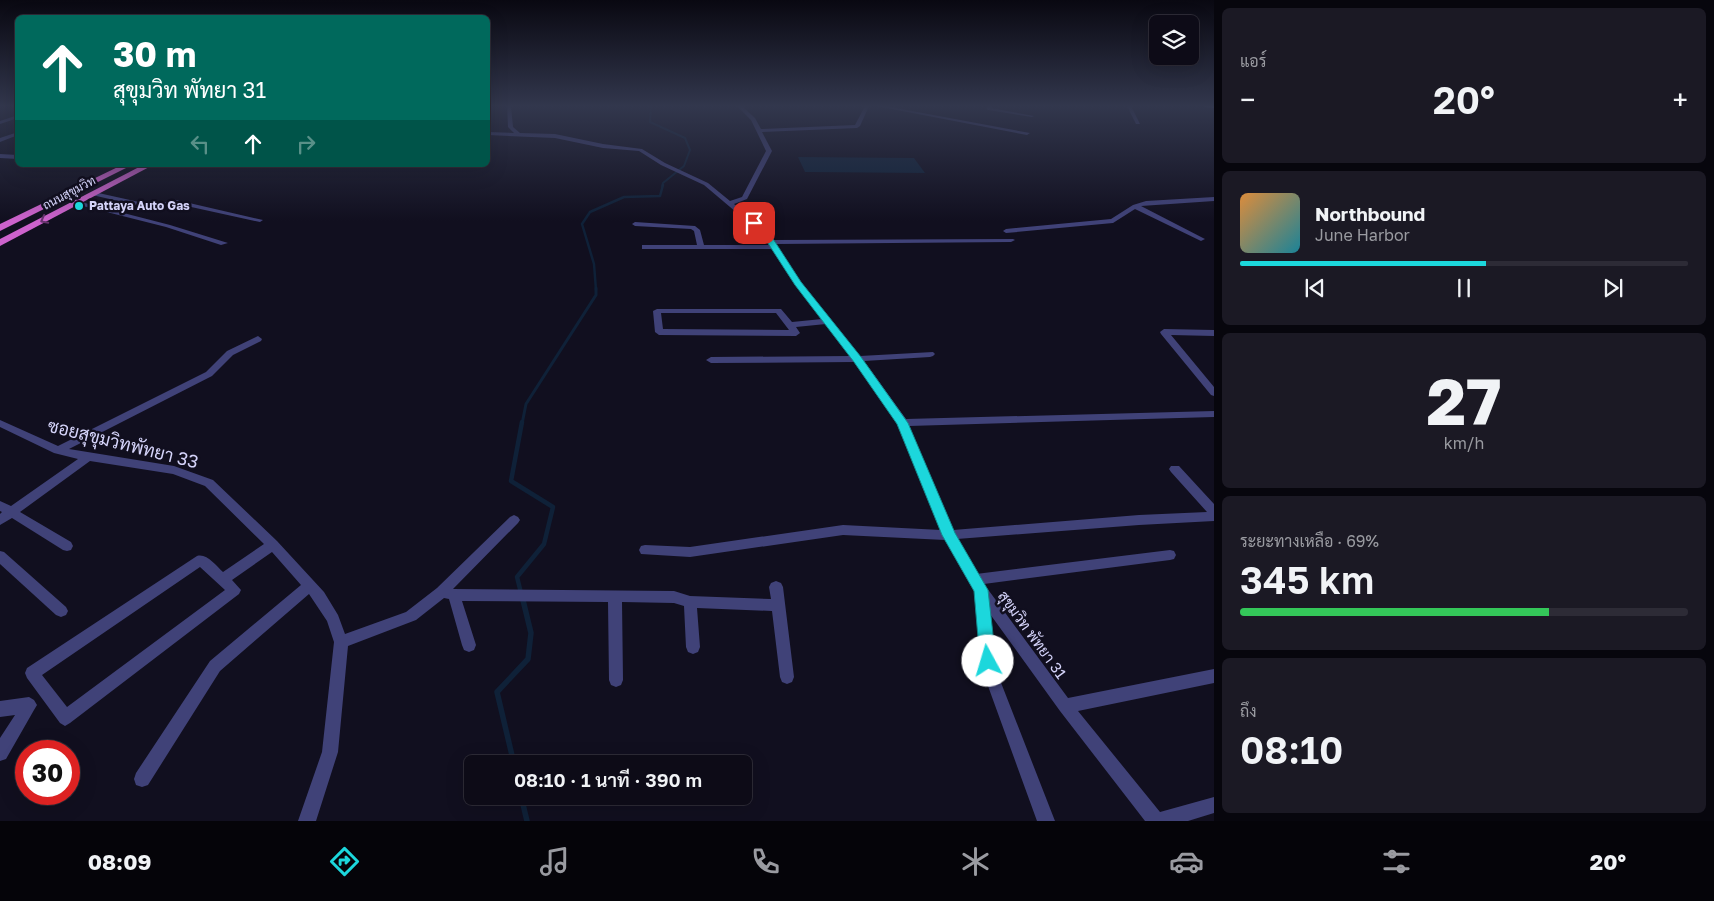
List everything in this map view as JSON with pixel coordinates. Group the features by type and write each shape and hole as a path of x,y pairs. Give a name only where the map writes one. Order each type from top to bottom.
{"highway":[{"name":"ถนนสุขุมวิท","path":"0,228 125,167"},
{"name":"ถนนสุขุมวิท","path":"0,243 146,167"}],"street":[{"name":"สุขุมวิท พัทยา 31","path":"595,144 633,148 688,174 706,184 765,233 798,283 858,359 903,423 948,535 977,585 1065,706 1157,821"},
{"path":"730,203 745,198 769,151 766,144"},
{"path":"0,156 15,157"},
{"path":"94,194 158,208 172,201 260,220"},
{"path":"1006,231 1113,221 1135,206 1146,202 1210,200 1214,204"},
{"path":"77,203 168,226 224,243"},
{"path":"1135,206 1201,239"},
{"path":"635,224 693,227 698,230 701,247"},
{"path":"645,248 1011,240"},
{"path":"656,311 778,312 791,325 796,333 659,332 656,311"},
{"path":"791,325 828,321"},
{"path":"1214,333 1164,332 1214,393"},
{"path":"58,450 209,374 230,353 258,339"},
{"path":"710,360 858,359 930,354"},
{"path":"903,423 1214,414"},
{"name":"ซอยสุขุมวิทพัทยา 33","path":"0,423 58,450 88,457 174,470 208,483 273,545 319,596 333,619 341,642 330,752 308,821"},
{"path":"0,520 88,457"},
{"path":"1175,469 1214,512"},
{"path":"0,505 67,546"},
{"path":"645,550 690,552 843,530 948,535 1214,516"},
{"path":"341,642 411,616 448,594 514,520"},
{"path":"222,580 273,545"},
{"path":"0,556 61,611"},
{"path":"1046,821 992,675 988,661 977,585 1170,556"},
{"path":"201,560 222,580 234,590 65,718 32,673 201,560"},
{"path":"142,779 215,666 310,586"},
{"path":"776,587 787,677"},
{"path":"448,594 674,597 690,602 778,606"},
{"path":"448,594 469,645"},
{"path":"615,596 616,680"},
{"path":"690,602 693,647"},
{"path":"1065,706 1214,676"},
{"path":"0,709 29,705 0,753"},
{"path":"1157,821 1214,805"}],"water":[{"path":"798,157 914,158 925,173 805,172"}],"waterway":[{"path":"662,186 663,183 684,166 690,150 688,144"},
{"path":"596,290 594,264 582,224 590,212 624,197 660,196 663,185"},
{"path":"522,424 526,404 596,295 596,290"},
{"path":"522,422 511,481 553,507 544,544 517,577 522,597"},
{"path":"512,755 497,692 528,659 531,633 522,596"},
{"path":"523,805 527,821"}],"place":[{"name":"Pattaya Auto Gas","path":"79,206"}],"route":[{"path":"754,223 772,242 798,283 858,359 903,423 948,535 973,580 981,590 988,661"}]}
